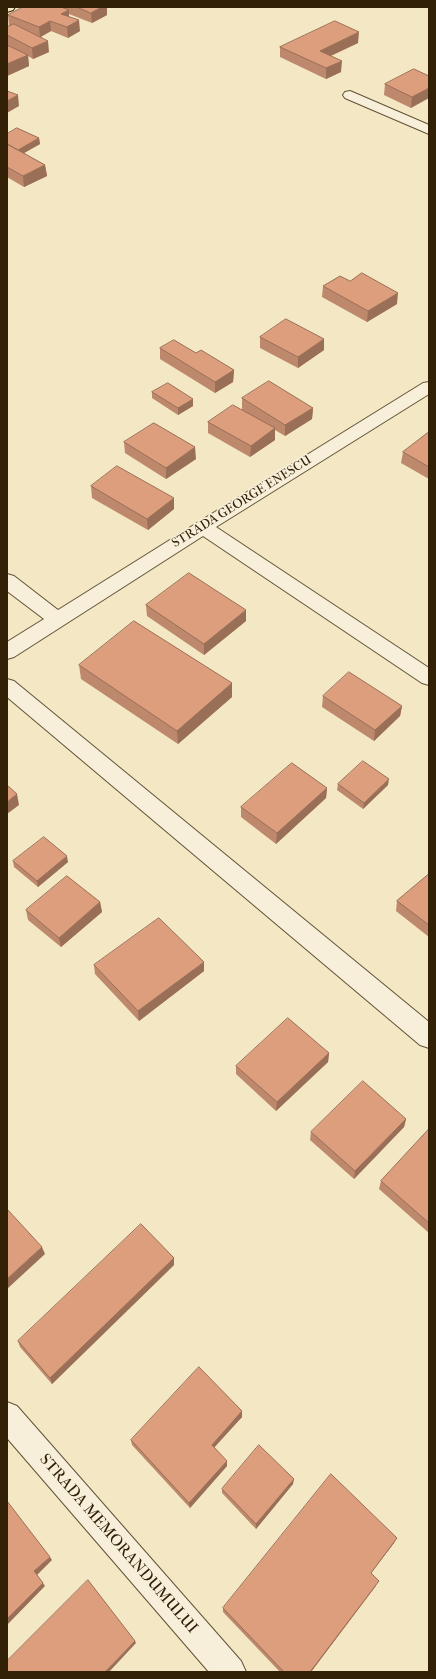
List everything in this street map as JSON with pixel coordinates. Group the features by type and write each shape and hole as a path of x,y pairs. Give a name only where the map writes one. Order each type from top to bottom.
{"street":[{"path":"350,95 429,130"},
{"name":"STRADA GEORGE ENESCU","path":"7,652 203,527 429,387"},
{"path":"203,527 429,678"},
{"path":"7,581 57,619"},
{"path":"7,686 429,1036"},
{"name":"STRADA MEMORANDUMULUI","path":"7,1416 230,1672"}],"building":[{"path":"23,7 61,7 69,10 61,14 79,20 67,27 50,21 39,27 8,15"},
{"path":"77,7 102,7 91,13"},
{"path":"335,21 359,32 320,51 342,61 326,68 280,47"},
{"path":"14,24 48,41 32,48 7,35 7,27"},
{"path":"7,45 28,55 7,64"},
{"path":"414,69 429,76 429,88 412,97 385,84"},
{"path":"7,91 18,95 7,101"},
{"path":"17,128 39,138 18,150 7,144 7,134"},
{"path":"7,144 45,165 23,176 7,167"},
{"path":"362,273 398,293 368,311 323,286 340,276 350,281"},
{"path":"286,319 324,339 298,357 260,337"},
{"path":"174,340 196,353 201,350 234,370 215,382 160,348"},
{"path":"269,381 313,408 285,425 242,398"},
{"path":"168,383 193,399 178,408 152,392"},
{"path":"233,405 275,428 251,446 208,422"},
{"path":"154,423 195,447 166,468 124,442"},
{"path":"429,432 429,467 403,452"},
{"path":"117,466 174,498 147,519 91,486"},
{"path":"189,573 246,610 204,644 146,605"},
{"path":"134,621 232,683 177,731 79,665"},
{"path":"349,672 402,706 375,730 323,696"},
{"path":"363,761 389,779 364,803 338,784"},
{"path":"292,763 327,788 277,833 241,807"},
{"path":"7,785 17,794 7,802"},
{"path":"44,837 67,856 37,881 13,861"},
{"path":"429,874 429,925 397,901"},
{"path":"67,876 100,902 59,938 26,910"},
{"path":"159,918 204,962 138,1011 94,965"},
{"path":"288,1018 329,1053 277,1102 236,1066"},
{"path":"363,1081 406,1119 355,1171 311,1132"},
{"path":"429,1129 429,1223 381,1181"},
{"path":"7,1209 42,1247 7,1279"},
{"path":"141,1224 174,1258 50,1378 18,1341"},
{"path":"199,1367 242,1411 212,1445 227,1461 189,1503 131,1440"},
{"path":"259,1445 294,1479 256,1524 222,1489"},
{"path":"331,1474 397,1538 371,1573 379,1581 310,1672 284,1672 223,1608"},
{"path":"7,1501 50,1557 34,1571 43,1583 7,1619"},
{"path":"88,1580 135,1641 105,1672 7,1672 7,1661"}]}
